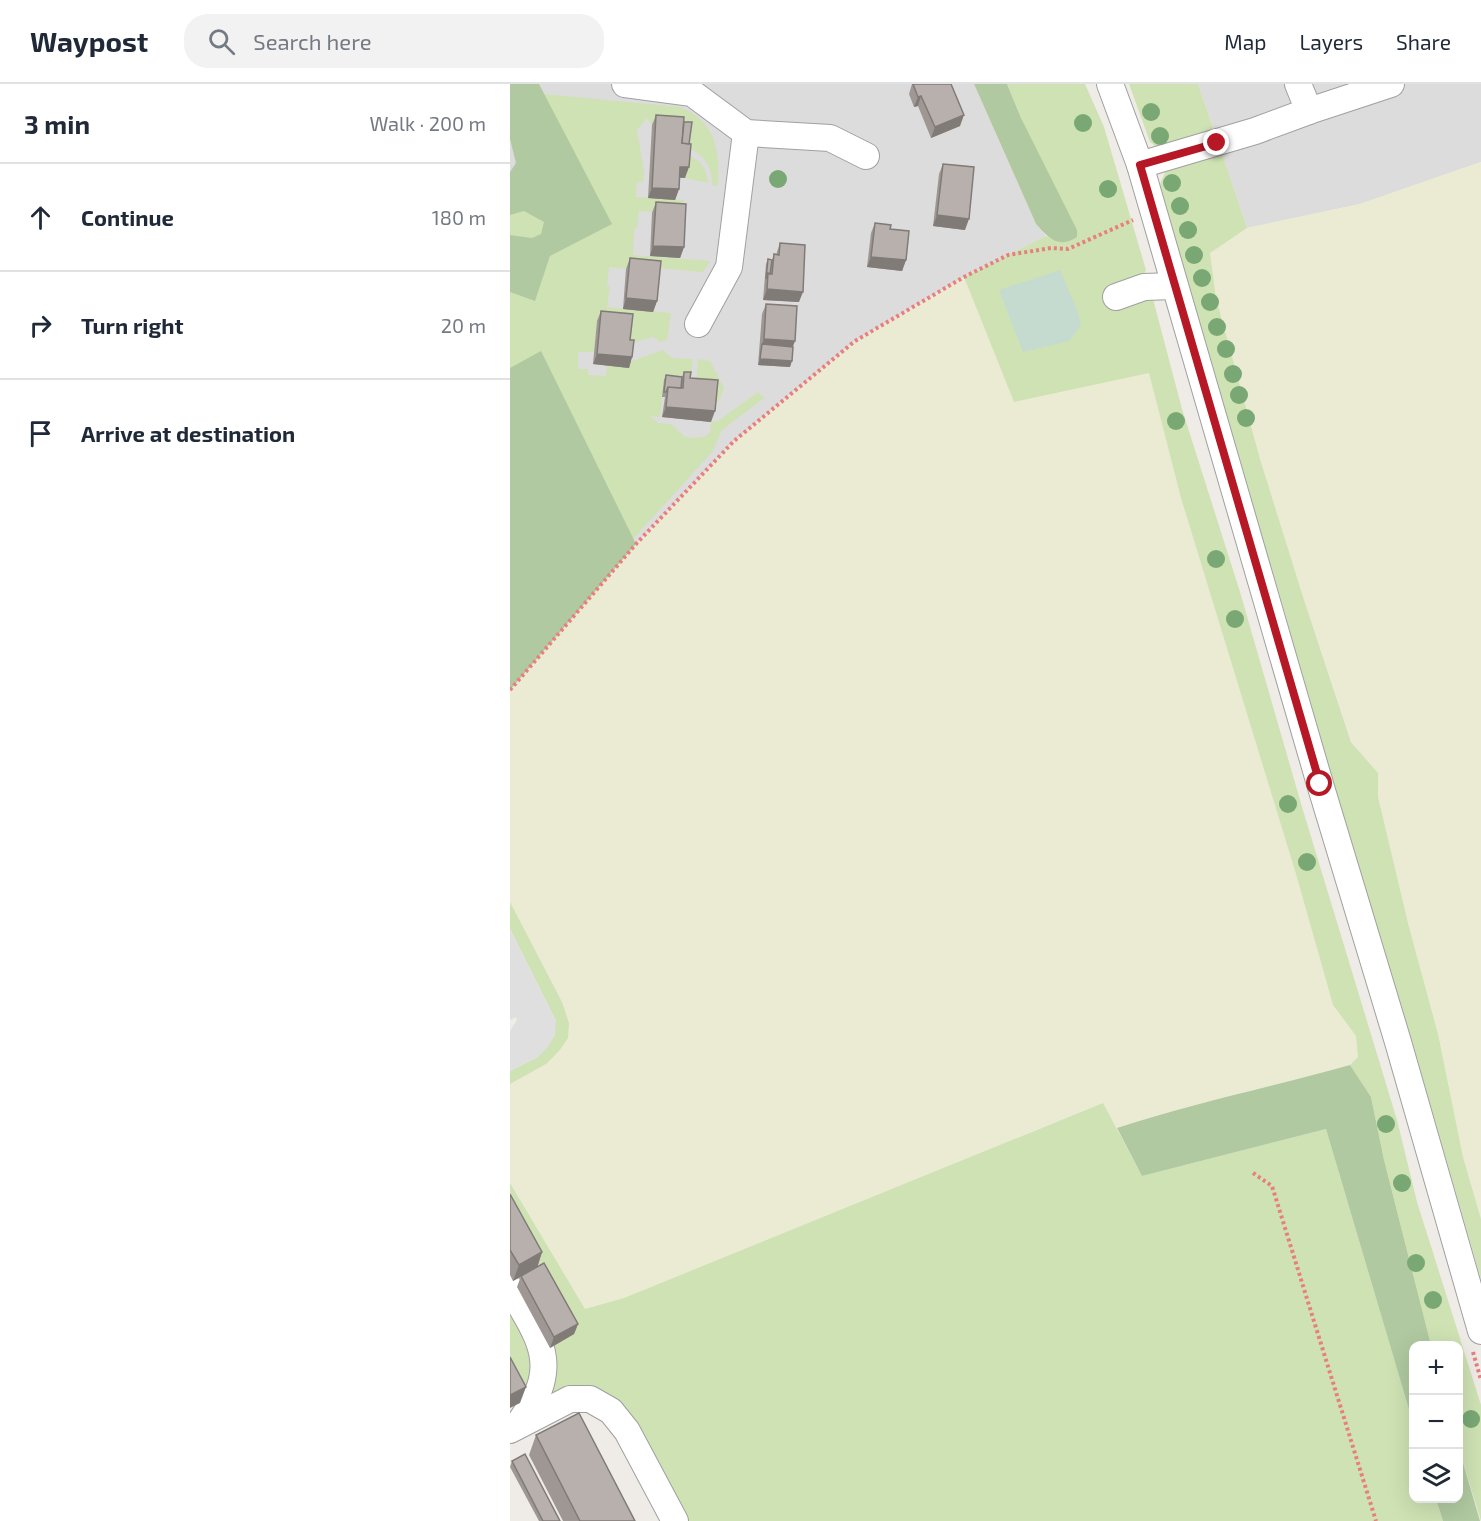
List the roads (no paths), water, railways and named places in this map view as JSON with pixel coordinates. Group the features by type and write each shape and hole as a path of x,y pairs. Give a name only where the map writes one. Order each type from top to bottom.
{"street":[{"path":"625,84 692,93 746,133 830,138 866,156"},
{"path":"1110,84 1140,165 1481,1331"},
{"path":"1298,84 1309,111"},
{"path":"1140,165 1255,131 1391,84"},
{"path":"698,324 729,267 746,133"},
{"path":"1116,297 1144,287 1174,286"},
{"path":"510,1288 539,1340 543,1356 543,1378 540,1387 514,1428"},
{"path":"514,1428 570,1399 590,1399 610,1411 627,1431 675,1521"}]}
